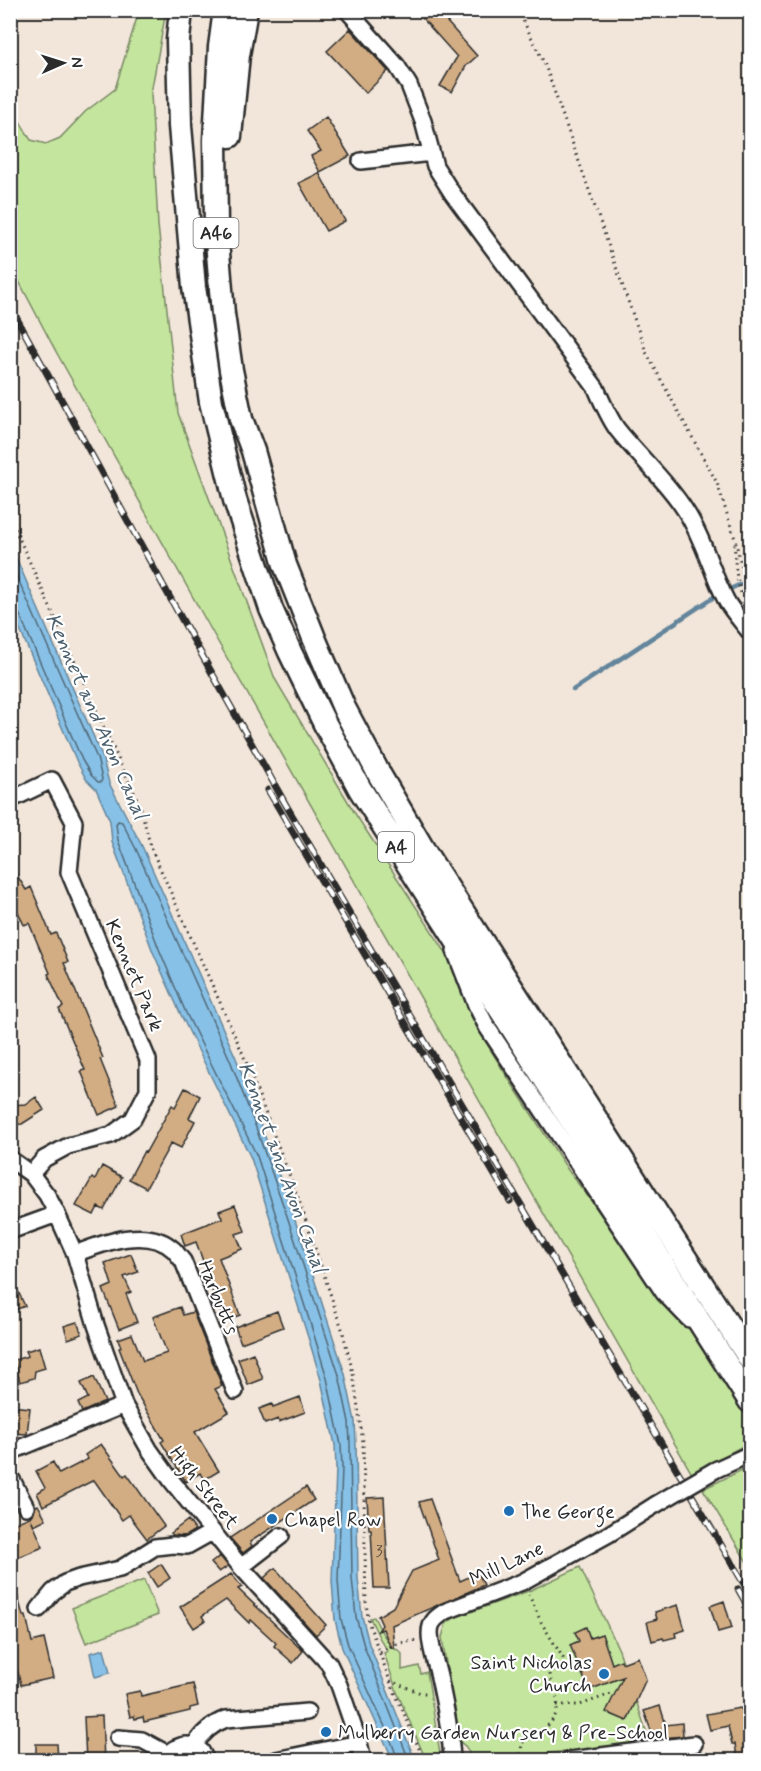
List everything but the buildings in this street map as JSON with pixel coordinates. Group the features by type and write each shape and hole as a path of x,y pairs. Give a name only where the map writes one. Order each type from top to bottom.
{"highway":[{"path":"181,10 178,40 180,126 188,230"},
{"name":"A46","path":"188,230 188,112 195,10"},
{"name":"A46","path":"225,10 220,47 215,140 216,228 223,314 231,370 241,419 253,451"},
{"path":"246,10 238,55 233,105 227,220 228,270 253,451"},
{"name":"A4","path":"188,230 194,287 213,412 235,500 271,609 290,652 360,789 750,1401"},
{"name":"A4","path":"253,451 285,565 305,617 344,708 379,774 427,856 750,1359"}],"street":[{"path":"347,10 397,66 409,85 423,121 435,166 452,193 596,388 606,411 618,429 686,510 728,604 749,631"},
{"path":"361,161 432,153"},
{"name":"Kennet Park","path":"10,800 52,780 74,822 69,872 148,1060 148,1090 133,1119 111,1135 68,1146 44,1160 31,1174"},
{"name":"High Street","path":"10,1159 31,1174 47,1195 57,1214 75,1254 96,1325 124,1405 149,1449 241,1567 329,1664 339,1685 363,1761"},
{"path":"10,1231 57,1214"},
{"name":"Harbutts","path":"75,1254 107,1242 134,1237 160,1241 174,1250 183,1261 235,1391"},
{"path":"10,1452 124,1405"},
{"name":"Mill Lane","path":"430,1636 431,1626 435,1619 444,1612 522,1582 609,1534 715,1470 750,1454"},
{"path":"13,1486 26,1507"},
{"path":"39,1609 53,1592 65,1583 120,1569 154,1547 187,1546 212,1532"},
{"path":"241,1567 281,1536"},
{"path":"430,1636 442,1691 452,1761"},
{"path":"194,1746 199,1737 218,1722 226,1719 307,1712"},
{"path":"118,1738 142,1740 165,1757 171,1750 187,1745 194,1746 201,1751 206,1761"},
{"path":"276,1761 359,1743"},
{"path":"570,1761 694,1744"},
{"path":"335,1761 342,1746"}],"path":[{"path":"518,10 545,65 646,352 717,483 735,539 747,589 744,593 749,631"},
{"path":"10,518 134,791 151,848 243,1054 300,1203 342,1329 361,1418 369,1624 424,1761"},
{"path":"735,539 734,556 741,591"},
{"path":"522,1582 541,1622 563,1658 562,1666"},
{"path":"380,1652 395,1644 430,1636"},
{"path":"520,1761 522,1743 555,1718 557,1705 550,1672 569,1663"},
{"path":"390,1681 421,1694 442,1691"},
{"path":"557,1705 580,1705 614,1693"}],"green space":[{"path":"139,11 166,11 151,93 158,225 178,413 275,679 356,815 452,962 481,1034 503,1070 568,1170 650,1280 714,1359 750,1418 750,1442 692,1474 214,635 54,348 11,266 10,105 31,140 46,144 60,138 86,111 115,89"},
{"path":"750,1466 750,1567 703,1489"},
{"path":"580,1567 619,1650 650,1742 473,1760 466,1747 458,1740 442,1637 446,1624 454,1618 531,1590"},
{"path":"144,1580 158,1615 86,1643 72,1608"},
{"path":"374,1617 392,1648 402,1654 402,1670 419,1666 421,1674 427,1672 441,1760 426,1760 397,1692 384,1653 388,1651 370,1618"}],"water":[{"path":"11,546 102,756 109,783 142,846 236,1058 293,1214 345,1374 355,1421 358,1578 362,1616 369,1644 415,1760 393,1760 342,1648 335,1620 332,1581 335,1445 321,1380 251,1158 153,952 112,842 110,821 96,789 86,779 77,762 11,609"},
{"path":"104,1649 110,1673 95,1677 90,1653"}],"waterway":[{"path":"573,690 717,595 741,584"}],"railway":[{"path":"10,306 286,805 750,1594"},
{"path":"268,790 510,1201"},
{"path":"738,1589 750,1610"}],"place":[{"name":"The George","path":"509,1511"},
{"name":"Chapel Row","path":"272,1519"},
{"name":"Saint Nicholas Church","path":"604,1674"},
{"name":"Mulberry Garden Nursery & Pre-School","path":"326,1732"}],"water label":[{"name":"Kennet and Avon Canal","path":"97,716"},
{"name":"Kennet and Avon Canal","path":"283,1167"}]}
